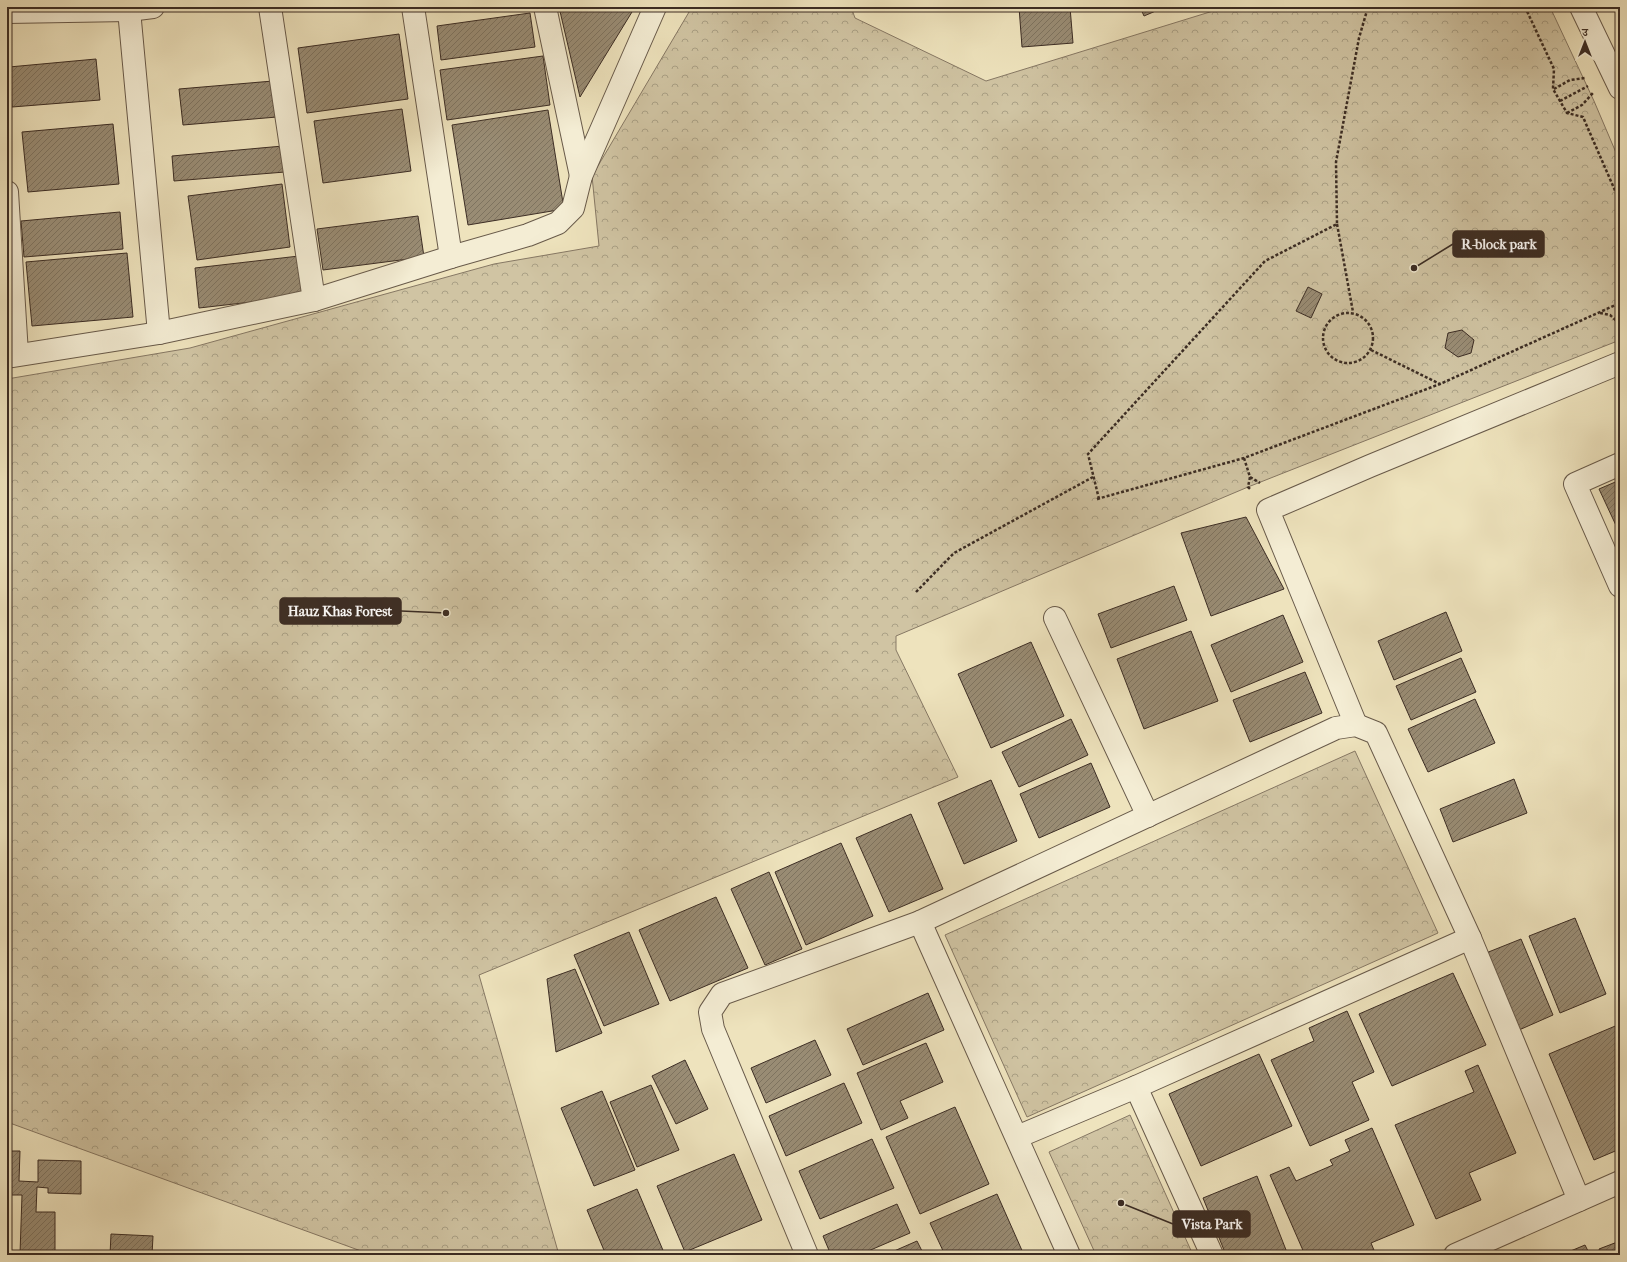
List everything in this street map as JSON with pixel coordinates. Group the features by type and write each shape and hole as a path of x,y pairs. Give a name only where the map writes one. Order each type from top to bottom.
{"street":[{"path":"7,12 129,10 153,7"},
{"path":"270,7 314,300"},
{"path":"413,7 451,257"},
{"path":"545,7 581,176"},
{"path":"7,192 12,355 160,333 314,300 451,257 528,235 558,223 573,208 581,176 655,7"},
{"path":"1581,7 1620,88"},
{"path":"129,10 160,333"},
{"path":"1356,724 1268,510 1370,466 1620,363"},
{"path":"1620,464 1575,484 1620,586"},
{"path":"1055,618 1148,816"},
{"path":"807,1255 713,1029 710,1012 722,994 920,922 1336,728 1356,724 1376,734 1470,938 1579,1200"},
{"path":"920,922 1069,1255"},
{"path":"1017,1137 1136,1088 1470,938"},
{"path":"1136,1088 1212,1255"},
{"path":"1455,1255 1620,1182"}],"path":[{"path":"1353,312 1337,224 1336,162 1359,38 1368,7"},
{"path":"1525,7 1554,69 1553,89 1567,113 1583,117 1620,202"},
{"path":"1337,224 1265,261 1088,454 1098,499 1244,458 1440,384 1620,303"},
{"path":"1353,312 1361,315 1371,325 1374,340 1371,350 1367,355 1351,363 1342,362 1334,358 1328,352 1324,344 1323,335 1326,326 1332,318 1341,314 1353,312"},
{"path":"1599,313 1610,315 1620,324"},
{"path":"1371,350 1440,384"},
{"path":"1244,458 1250,477 1248,487"},
{"path":"916,592 954,553 1093,477"},
{"path":"1250,477 1260,482"}],"green space":[{"path":"692,7 851,7 855,18 986,81 1226,7 1550,7 1594,101 1620,162 1620,340 1248,487 896,636 896,650 958,777 479,975 559,1255 372,1255 7,1122 7,379 190,348 494,264 599,246 592,176"},
{"path":"1355,751 1438,933 1027,1117 945,935"},
{"path":"1130,1115 1193,1255 1096,1255 1049,1152"}],"building":[{"path":"559,7 635,7 580,97"},
{"path":"1019,7 1070,7 1073,43 1022,47"},
{"path":"1140,7 1165,7 1144,16"},
{"path":"530,13 535,47 441,60 437,26"},
{"path":"399,34 408,99 307,113 298,48"},
{"path":"543,56 550,105 447,120 440,70"},
{"path":"96,59 100,100 12,107 9,67"},
{"path":"273,81 277,117 183,125 179,89"},
{"path":"402,109 411,171 323,183 314,121"},
{"path":"548,110 564,209 468,225 452,125"},
{"path":"113,124 119,184 28,192 22,132"},
{"path":"283,146 285,172 174,181 172,156"},
{"path":"282,184 290,247 197,260 188,196"},
{"path":"120,212 123,249 24,257 21,221"},
{"path":"418,216 424,257 323,270 317,229"},
{"path":"127,253 133,317 32,326 26,262"},
{"path":"299,256 304,296 199,308 195,268"},
{"path":"1308,287 1322,294 1311,318 1296,311"},
{"path":"1462,330 1474,340 1471,353 1458,357 1445,348 1448,333"},
{"path":"1620,480 1620,534 1599,489"},
{"path":"1246,517 1284,589 1211,616 1181,533"},
{"path":"1174,586 1187,620 1111,648 1098,614"},
{"path":"1446,612 1462,651 1394,680 1378,641"},
{"path":"1283,615 1303,662 1231,692 1211,645"},
{"path":"1191,631 1218,701 1144,729 1117,659"},
{"path":"1031,642 1064,716 991,748 958,674"},
{"path":"1461,658 1476,692 1411,720 1396,686"},
{"path":"1305,672 1322,713 1250,742 1233,700"},
{"path":"1475,699 1495,743 1428,772 1408,729"},
{"path":"1071,719 1088,755 1019,787 1002,752"},
{"path":"1091,763 1110,807 1039,838 1020,794"},
{"path":"1514,779 1527,813 1453,842 1440,809"},
{"path":"991,780 1017,841 964,864 938,803"},
{"path":"911,814 943,889 889,912 856,838"},
{"path":"841,843 873,916 806,945 775,872"},
{"path":"769,872 802,949 765,965 731,889"},
{"path":"716,897 748,968 670,1001 639,930"},
{"path":"1575,918 1606,994 1560,1013 1529,936"},
{"path":"629,932 659,1004 604,1026 574,955"},
{"path":"1521,939 1553,1015 1519,1030 1486,953"},
{"path":"575,969 602,1033 556,1052 547,979"},
{"path":"1453,973 1486,1045 1392,1086 1359,1014"},
{"path":"928,993 944,1030 863,1065 847,1029"},
{"path":"1347,1011 1374,1072 1352,1082 1369,1120 1310,1146 1271,1060 1314,1041 1309,1028"},
{"path":"1620,1024 1620,1149 1594,1160 1549,1054"},
{"path":"815,1040 831,1075 766,1103 751,1068"},
{"path":"926,1043 943,1082 900,1101 908,1118 881,1130 857,1073"},
{"path":"1259,1054 1292,1126 1201,1166 1169,1094"},
{"path":"685,1060 708,1109 676,1124 652,1076"},
{"path":"1478,1065 1516,1153 1469,1173 1481,1200 1436,1219 1395,1125 1474,1092 1465,1071"},
{"path":"844,1083 862,1123 786,1156 769,1116"},
{"path":"651,1085 679,1150 637,1167 610,1102"},
{"path":"602,1091 635,1170 594,1186 561,1108"},
{"path":"955,1107 989,1184 920,1214 886,1137"},
{"path":"1372,1128 1414,1225 1371,1243 1376,1255 1305,1255 1270,1175 1289,1167 1296,1181 1333,1165 1330,1160 1350,1151 1345,1140"},
{"path":"872,1139 894,1188 820,1219 799,1171"},
{"path":"7,1151 20,1151 19,1181 38,1182 38,1160 81,1161 81,1194 48,1193 48,1188 37,1187 36,1212 55,1212 55,1254 20,1254 22,1195 7,1195"},
{"path":"734,1154 762,1220 685,1252 657,1186"},
{"path":"1257,1176 1288,1255 1226,1255 1203,1198"},
{"path":"637,1189 665,1255 606,1255 587,1210"},
{"path":"997,1194 1024,1255 945,1255 930,1223"},
{"path":"897,1204 910,1233 859,1255 831,1255 823,1236"},
{"path":"111,1234 153,1236 152,1255 110,1255"},
{"path":"917,1241 924,1255 885,1255"},
{"path":"1620,1241 1620,1255 1601,1255 1599,1249"},
{"path":"1585,1245 1590,1255 1561,1255"}],"place":[{"name":"R-block park","path":"1414,268"},
{"name":"Hauz Khas Forest","path":"446,613"},
{"name":"Vista Park","path":"1121,1203"}]}
